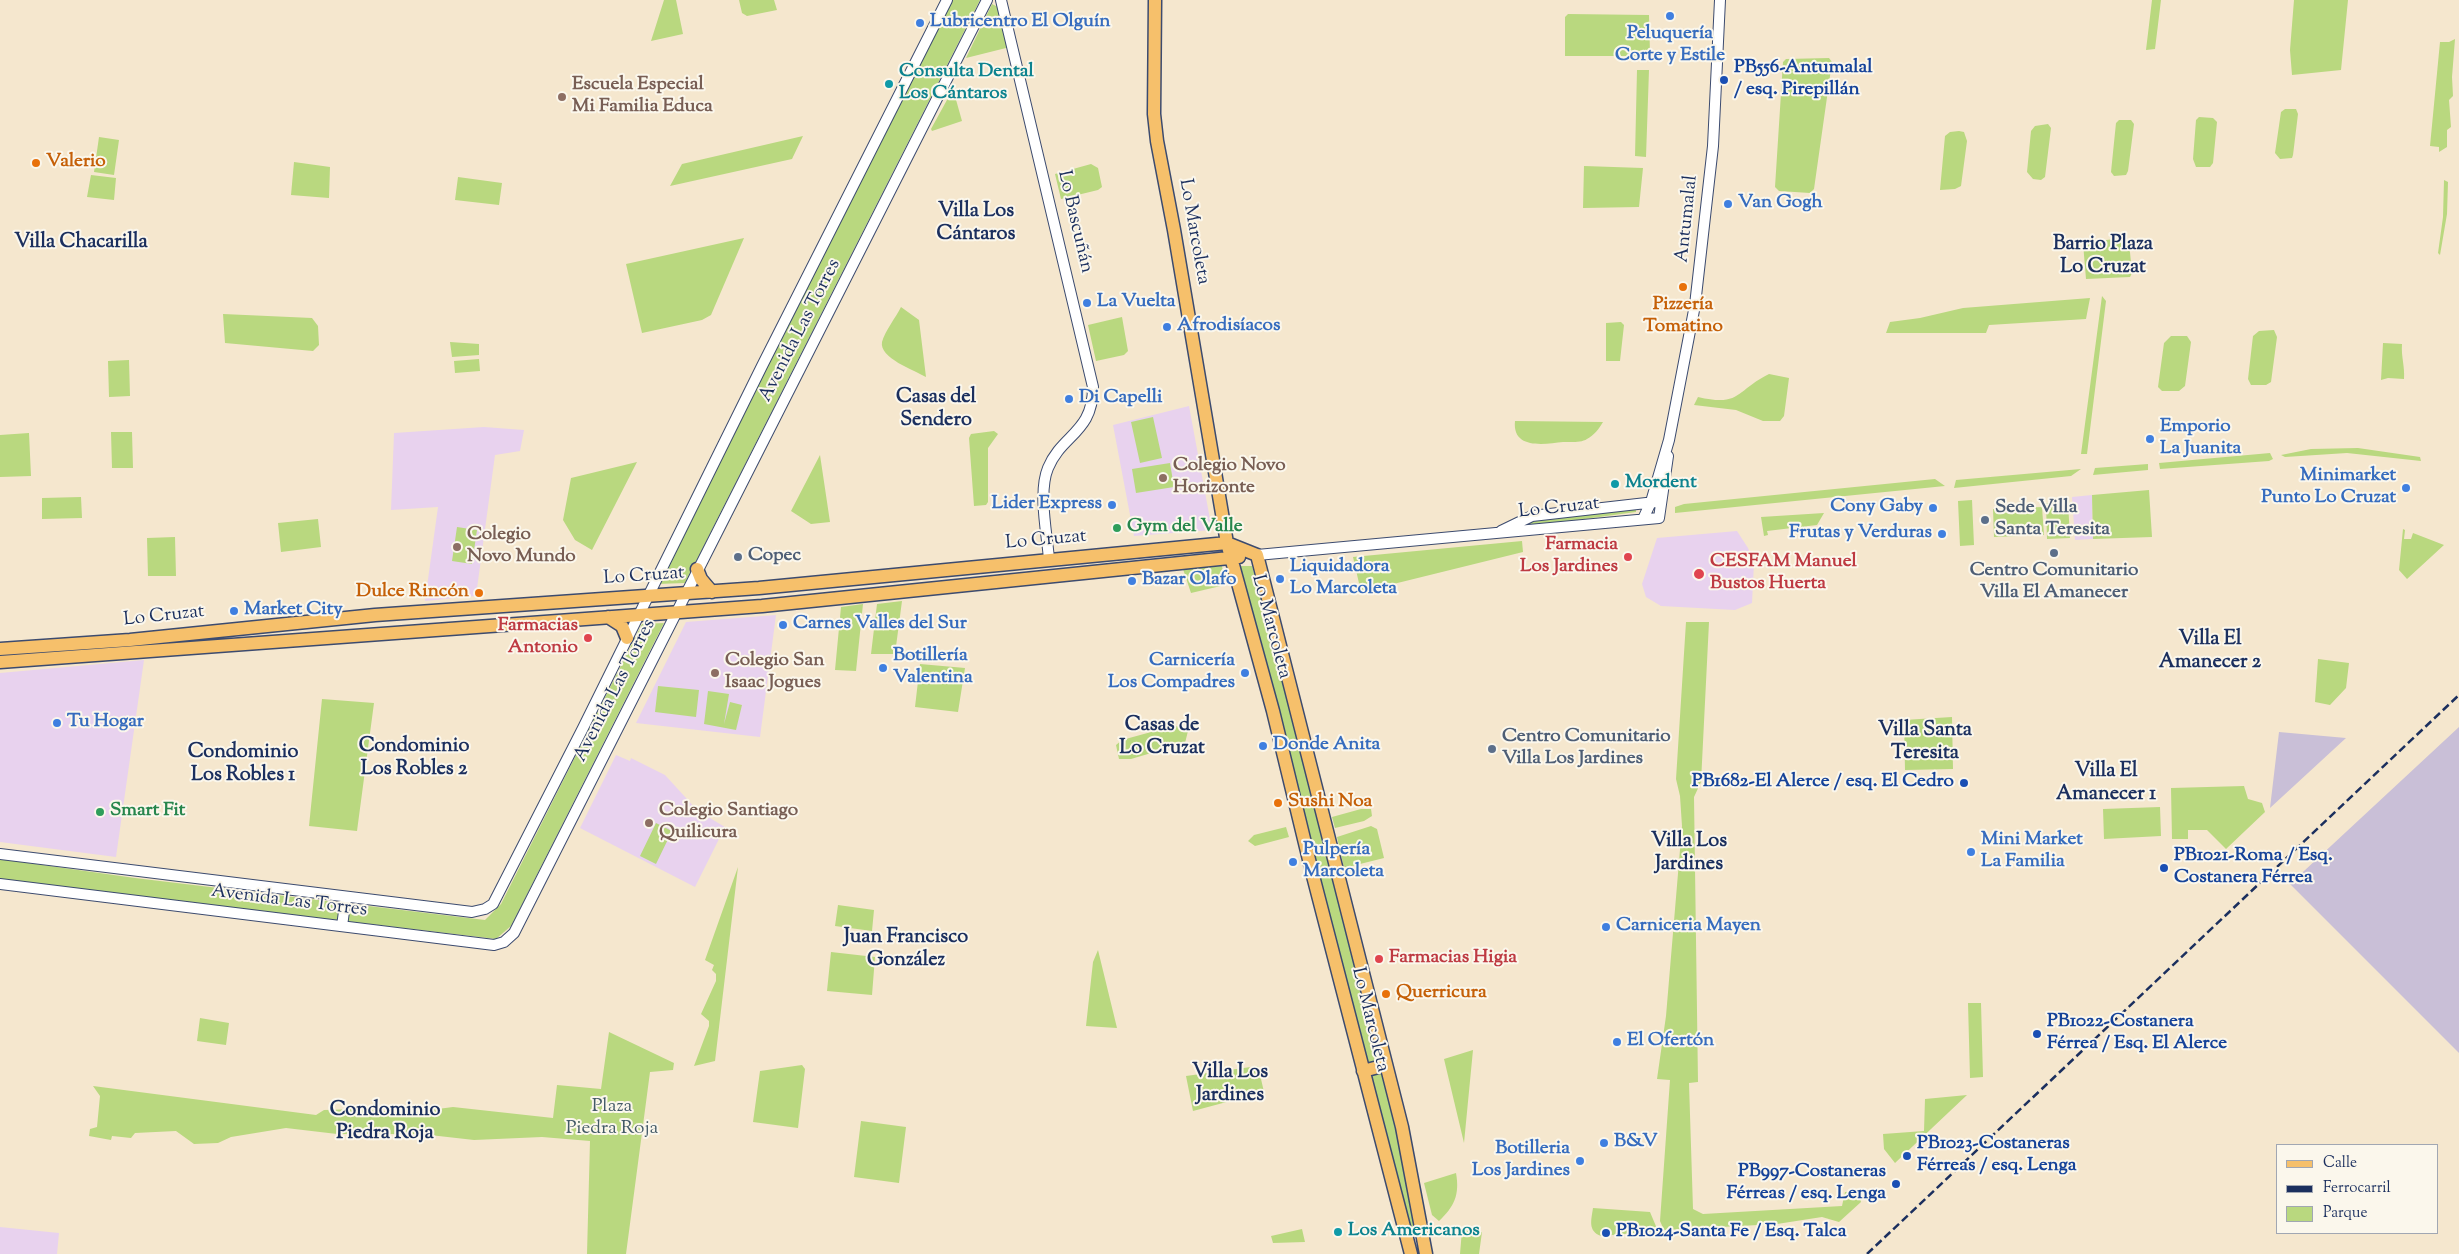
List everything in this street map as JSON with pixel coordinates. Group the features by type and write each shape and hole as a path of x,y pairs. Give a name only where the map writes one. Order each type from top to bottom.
{"main road":[{"name":"Lo Marcoleta","path":"1156,0 1154,106 1157,140 1178,248 1227,543 1273,711 1411,1254"},
{"name":"Lo Cruzat","path":"0,649 130,640 375,615 712,592 1227,543 1257,555"},
{"name":"Lo Cruzat","path":"0,662 675,613 1257,555"},
{"name":"Lo Marcoleta","path":"1257,555 1402,1127 1426,1254"},
{"path":"993,565 991,574 996,581"},
{"path":"697,569 700,579 712,592"},
{"path":"608,617 622,626 627,638"},
{"path":"1363,1071 1386,1065"},
{"path":"1380,1132 1402,1127"}],"street":[{"name":"Avenida Las Torres","path":"0,854 472,912 485,909 493,904 947,0"},
{"name":"Avenida Las Torres","path":"0,884 494,945 508,940 514,933 987,0"},
{"name":"Lo Bascuñán","path":"1001,0 1090,366 1093,387 1092,406 1085,422 1056,454 1046,474 1044,496 1048,559"},
{"name":"Antumalal","path":"1659,518 1657,502 1689,342 1703,246 1715,120 1720,0"},
{"path":"1643,519 1657,502"},
{"name":"Lo Cruzat","path":"1493,535 1532,516 1657,502"},
{"name":"Lo Cruzat","path":"1257,555 1493,535 1659,518"},
{"path":"342,926 346,897"}],"shaded area":[{"name":"Colegio Novo Horizonte","path":"1189,406 1212,530 1134,536 1113,425"},
{"name":"Colegio Novo Mundo","path":"484,427 524,430 520,451 495,455 476,596 425,601 438,507 391,510 394,433"},
{"path":"2092,495 2093,539 2075,540 2072,497"},
{"name":"CESFAM Manuel Bustos Huerta","path":"1737,531 1748,548 1754,563 1752,603 1735,610 1661,606 1646,597 1642,584 1657,538"},
{"name":"Colegio San Isaac Jogues","path":"776,615 760,737 636,723 686,622"},
{"path":"144,660 116,857 0,842 0,673"},
{"path":"2459,727 2459,1053 2290,884"},
{"path":"2279,732 2346,738 2270,808"},
{"name":"Colegio Santiago Quilicura","path":"616,755 630,761 631,758 665,775 698,811 725,827 695,887 580,828"},
{"path":"0,1227 59,1233 57,1254 0,1254"}],"green space":[{"path":"664,0 676,0 683,34 651,41"},
{"path":"739,0 774,0 777,10 747,16 742,13"},
{"path":"952,0 980,0 685,583 657,584"},
{"path":"2152,0 2161,0 2155,49 2146,50"},
{"path":"2294,0 2348,0 2341,70 2292,75 2290,50"},
{"path":"992,4 998,7 1010,47 966,58"},
{"path":"1568,14 1649,15 1650,54 1648,56 1565,56 1565,17"},
{"path":"2455,39 2452,77 2453,96 2449,100 2451,127 2447,130 2447,147 2439,152 2439,147 2430,146 2440,42 2449,42"},
{"path":"1829,58 1832,62 1814,189 1810,193 1779,191 1775,187 1783,62 1786,59"},
{"path":"1637,70 1649,70 1646,157 1635,156"},
{"path":"953,89 962,121 932,131 931,129"},
{"path":"2285,109 2296,109 2298,114 2292,158 2280,159 2275,153 2281,112"},
{"path":"2199,117 2213,118 2217,122 2213,163 2210,167 2196,167 2193,159 2196,120"},
{"path":"2119,120 2131,120 2134,124 2128,171 2126,175 2114,176 2111,172 2116,123"},
{"path":"2048,124 2051,128 2045,177 2041,180 2033,179 2027,172 2031,131 2035,126"},
{"path":"1950,132 1964,132 1967,141 1961,186 1955,189 1940,190 1945,136"},
{"path":"803,136 792,159 670,186 682,164"},
{"path":"99,137 119,140 114,175 94,172"},
{"path":"294,162 330,167 329,198 291,195"},
{"path":"1091,164 1098,168 1102,187 1098,190 1061,199 1055,174"},
{"path":"1584,166 1643,168 1639,207 1583,208"},
{"path":"91,175 116,178 114,200 87,197"},
{"path":"458,177 502,183 499,205 455,200"},
{"path":"2444,180 2448,182 2447,214 2440,255 2438,253 2443,217"},
{"path":"744,238 711,315 702,320 642,333 626,264"},
{"path":"2122,238 2129,242 2132,273 2130,277 2086,279 2083,243"},
{"path":"2102,296 2106,301 2087,454 2081,454"},
{"path":"2090,298 2086,319 1989,325 1986,333 1886,333 1890,322 1920,318 1963,308"},
{"path":"901,307 919,320 926,377 891,358 883,348 883,338"},
{"path":"223,314 312,318 318,326 319,345 313,351 225,343"},
{"path":"1122,317 1128,351 1124,355 1096,361 1088,325"},
{"path":"1621,322 1624,325 1620,361 1606,361 1606,323"},
{"path":"2274,330 2277,337 2271,382 2266,385 2251,385 2248,379 2253,336 2259,331"},
{"path":"2171,336 2187,336 2191,342 2185,386 2179,391 2162,391 2158,387 2164,343"},
{"path":"450,342 479,344 479,355 452,357"},
{"path":"2383,343 2402,344 2404,379 2388,378 2381,380"},
{"path":"479,359 480,371 455,373 454,361"},
{"path":"129,360 130,396 109,397 108,361"},
{"path":"1769,374 1789,378 1784,416 1780,421 1763,421 1736,410 1694,405 1698,397 1712,400 1730,399"},
{"path":"1153,417 1162,458 1140,463 1131,422"},
{"path":"1515,421 1603,422 1594,434 1585,440 1539,444 1524,441 1519,437 1515,430"},
{"path":"994,431 998,434 988,448 988,502 986,505 974,506 969,438 971,434"},
{"path":"111,432 132,432 133,468 112,468"},
{"path":"29,433 31,476 0,477 0,435"},
{"path":"2358,448 2420,457 2421,461 2347,453 2285,457 2281,455 2311,449"},
{"path":"2270,453 2273,459 2269,461 2160,469 2159,463"},
{"path":"820,455 830,522 811,524 791,511"},
{"path":"637,462 592,550 575,540 563,520 571,478"},
{"path":"1170,463 1174,487 1136,493 1132,469"},
{"path":"2148,464 2148,470 2093,475 2095,468"},
{"path":"2081,469 2071,476 1954,488 1956,480"},
{"path":"1935,479 1945,486 1675,513 1675,507 1684,504"},
{"path":"2149,490 2152,537 2093,539 2092,495"},
{"path":"81,497 82,518 42,519 42,498"},
{"path":"1972,500 1974,545 1960,546 1958,501"},
{"path":"2068,502 2070,538 2047,539 2046,503"},
{"path":"2042,507 2044,535 1994,537 1993,509"},
{"path":"1636,509 1636,512 1518,528 1531,522 1560,515"},
{"path":"1824,513 1817,525 1767,531 1768,535 1764,536 1761,517"},
{"path":"318,519 321,547 281,552 278,523"},
{"path":"457,527 477,530 472,564 452,561"},
{"path":"2403,529 2405,530 2404,539 2411,539 2413,533 2444,545 2407,579 2399,570"},
{"path":"175,537 176,576 148,576 147,538"},
{"path":"1522,541 1523,552 1361,592 1353,557"},
{"path":"1222,566 1225,585 1191,593 1183,569"},
{"path":"1239,566 1252,566 1337,891 1419,1225 1408,1231"},
{"path":"902,601 895,654 871,654 877,604"},
{"path":"863,604 856,671 835,670 841,607"},
{"path":"1686,622 1709,622 1701,782 1694,797 1698,1082 1689,1083 1693,1209 1703,1214 1842,1206 1845,1192 1858,1191 1861,1202 1839,1222 1822,1217 1777,1224 1664,1230 1660,1221 1670,1080 1657,1079 1666,1016 1682,826 1680,796 1676,779"},
{"path":"664,623 511,926 496,939 0,880 0,859 135,878 485,920 501,904 642,624"},
{"path":"2318,659 2349,663 2346,688 2330,705 2315,702"},
{"path":"920,664 965,668 958,712 915,707"},
{"path":"658,686 699,690 696,717 655,712"},
{"path":"708,691 729,694 724,724 730,702 742,705 736,730 704,724"},
{"path":"322,699 374,703 357,831 309,826"},
{"path":"1952,717 1953,769 1905,770 1904,720"},
{"path":"1173,726 1183,727 1188,731 1185,743 1131,759 1119,759 1116,745 1122,740"},
{"path":"2244,786 2248,799 2262,803 2265,812 2226,849 2207,830 2188,830 2188,839 2172,839 2171,788"},
{"path":"2160,807 2161,836 2104,839 2103,809"},
{"path":"1361,809 1371,809 1372,816 1364,821 1335,828 1332,817"},
{"path":"656,823 672,831 656,864 640,856"},
{"path":"1371,826 1377,829 1384,858 1344,868 1337,837"},
{"path":"1286,827 1289,837 1255,846 1248,841 1254,835"},
{"path":"738,867 715,1061 694,1066 709,1026 709,1021 701,1014 716,981 716,974 712,970 714,965 705,960"},
{"path":"838,905 874,910 872,931 835,926"},
{"path":"1098,950 1117,1028 1086,1026 1093,962"},
{"path":"831,952 875,957 872,995 827,991"},
{"path":"1968,1003 1981,1003 1983,1077 1970,1078"},
{"path":"200,1018 229,1023 226,1045 197,1041"},
{"name":"Plaza Piedra Roja","path":"609,1032 674,1063 673,1070 650,1072 626,1254 587,1254 590,1141 542,1137 474,1140 421,1134 337,1134 286,1128 231,1137 218,1143 194,1144 176,1131 135,1133 131,1138 112,1136 111,1140 89,1136 90,1129 97,1127 100,1096 93,1086 316,1115 324,1110 361,1109 407,1113 453,1107 553,1118 557,1085 601,1089"},
{"path":"1473,1050 1464,1143 1444,1059"},
{"path":"802,1065 805,1069 798,1128 753,1122 760,1071"},
{"path":"1258,1066 1264,1092 1193,1111 1186,1076"},
{"path":"1967,1095 1895,1163 1884,1149 1883,1134 1924,1131 1925,1099"},
{"path":"861,1121 906,1127 899,1183 854,1177"},
{"path":"1456,1173 1457,1188 1455,1200 1449,1211 1439,1221 1432,1215 1424,1183"},
{"path":"1593,1208 1650,1212 1658,1231 1601,1236 1592,1228"},
{"path":"1302,1229 1305,1242 1273,1243 1271,1236"},
{"path":"1462,1230 1482,1232 1479,1254 1460,1254"}],"railway":[{"path":"1867,1254 2459,695"}],"place":[{"name":"Peluquería Corte y Estile","path":"1670,16"},
{"name":"Lubricentro El Olguín","path":"920,23"},
{"name":"PB556-Antumalal / esq. Pirepillán","path":"1724,80"},
{"name":"Consulta Dental Los Cántaros","path":"889,84"},
{"name":"Escuela Especial Mi Familia Educa","path":"562,97"},
{"name":"Valerio","path":"36,163"},
{"name":"Van Gogh","path":"1728,204"},
{"name":"Pizzería Tomatino","path":"1683,287"},
{"name":"La Vuelta","path":"1087,303"},
{"name":"Afrodisíacos","path":"1167,327"},
{"name":"Di Capelli","path":"1069,399"},
{"name":"Emporio La Juanita","path":"2150,439"},
{"name":"Colegio Novo Horizonte","path":"1163,478"},
{"name":"Mordent","path":"1615,484"},
{"name":"Minimarket Punto Lo Cruzat","path":"2406,488"},
{"name":"Lider Express","path":"1112,505"},
{"name":"Cony Gaby","path":"1933,508"},
{"name":"Sede Villa Santa Teresita","path":"1985,520"},
{"name":"Gym del Valle","path":"1117,528"},
{"name":"Frutas y Verduras","path":"1942,534"},
{"name":"Colegio Novo Mundo","path":"457,547"},
{"name":"Centro Comunitario Villa El Amanecer","path":"2054,553"},
{"name":"Copec","path":"738,557"},
{"name":"Farmacia Los Jardines","path":"1628,557"},
{"name":"CESFAM Manuel Bustos Huerta","path":"1699,574"},
{"name":"Liquidadora Lo Marcoleta","path":"1280,579"},
{"name":"Bazar Olafo","path":"1132,581"},
{"name":"Dulce Rincón","path":"479,593"},
{"name":"Market City","path":"234,611"},
{"name":"Carnes Valles del Sur","path":"783,625"},
{"name":"Farmacias Antonio","path":"588,638"},
{"name":"Botillería Valentina","path":"883,668"},
{"name":"Colegio San Isaac Jogues","path":"715,673"},
{"name":"Carnicería Los Compadres","path":"1245,673"},
{"name":"Tu Hogar","path":"57,723"},
{"name":"Donde Anita","path":"1263,746"},
{"name":"Centro Comunitario Villa Los Jardines","path":"1492,749"},
{"name":"PB1682-El Alerce / esq. El Cedro","path":"1964,783"},
{"name":"Sushi Noa","path":"1278,803"},
{"name":"Smart Fit","path":"100,812"},
{"name":"Colegio Santiago Quilicura","path":"649,823"},
{"name":"Mini Market La Familia","path":"1971,852"},
{"name":"Pulpería Marcoleta","path":"1293,862"},
{"name":"PB1021-Roma / Esq. Costanera Férrea","path":"2164,868"},
{"name":"Carniceria Mayen","path":"1606,927"},
{"name":"Farmacias Higia","path":"1379,959"},
{"name":"Querricura","path":"1386,994"},
{"name":"PB1022-Costanera Férrea / Esq. El Alerce","path":"2037,1034"},
{"name":"El Ofertón","path":"1617,1042"},
{"name":"B&V","path":"1604,1143"},
{"name":"PB1023-Costaneras Férreas / esq. Lenga","path":"1907,1156"},
{"name":"Botilleria Los Jardines","path":"1580,1161"},
{"name":"PB997-Costaneras Férreas / esq. Lenga","path":"1896,1184"},
{"name":"Los Americanos","path":"1338,1232"},
{"name":"PB1024-Santa Fe / Esq. Talca","path":"1606,1233"}],"district":[{"name":"Villa Los Cántaros","path":"976,224"},
{"name":"Villa Chacarilla","path":"81,244"},
{"name":"Barrio Plaza Lo Cruzat","path":"2103,258"},
{"name":"Casas del Sendero","path":"936,410"},
{"name":"Villa El Amanecer 2","path":"2210,652"},
{"name":"Casas de Lo Cruzat","path":"1162,738"},
{"name":"Villa Santa Teresita","path":"1925,744"},
{"name":"Condominio Los Robles 2","path":"414,760"},
{"name":"Condominio Los Robles 1","path":"243,766"},
{"name":"Villa El Amanecer 1","path":"2106,784"},
{"name":"Villa Los Jardines","path":"1689,854"},
{"name":"Juan Francisco González","path":"906,950"},
{"name":"Villa Los Jardines","path":"1230,1086"},
{"name":"Condominio Piedra Roja","path":"385,1124"}]}
